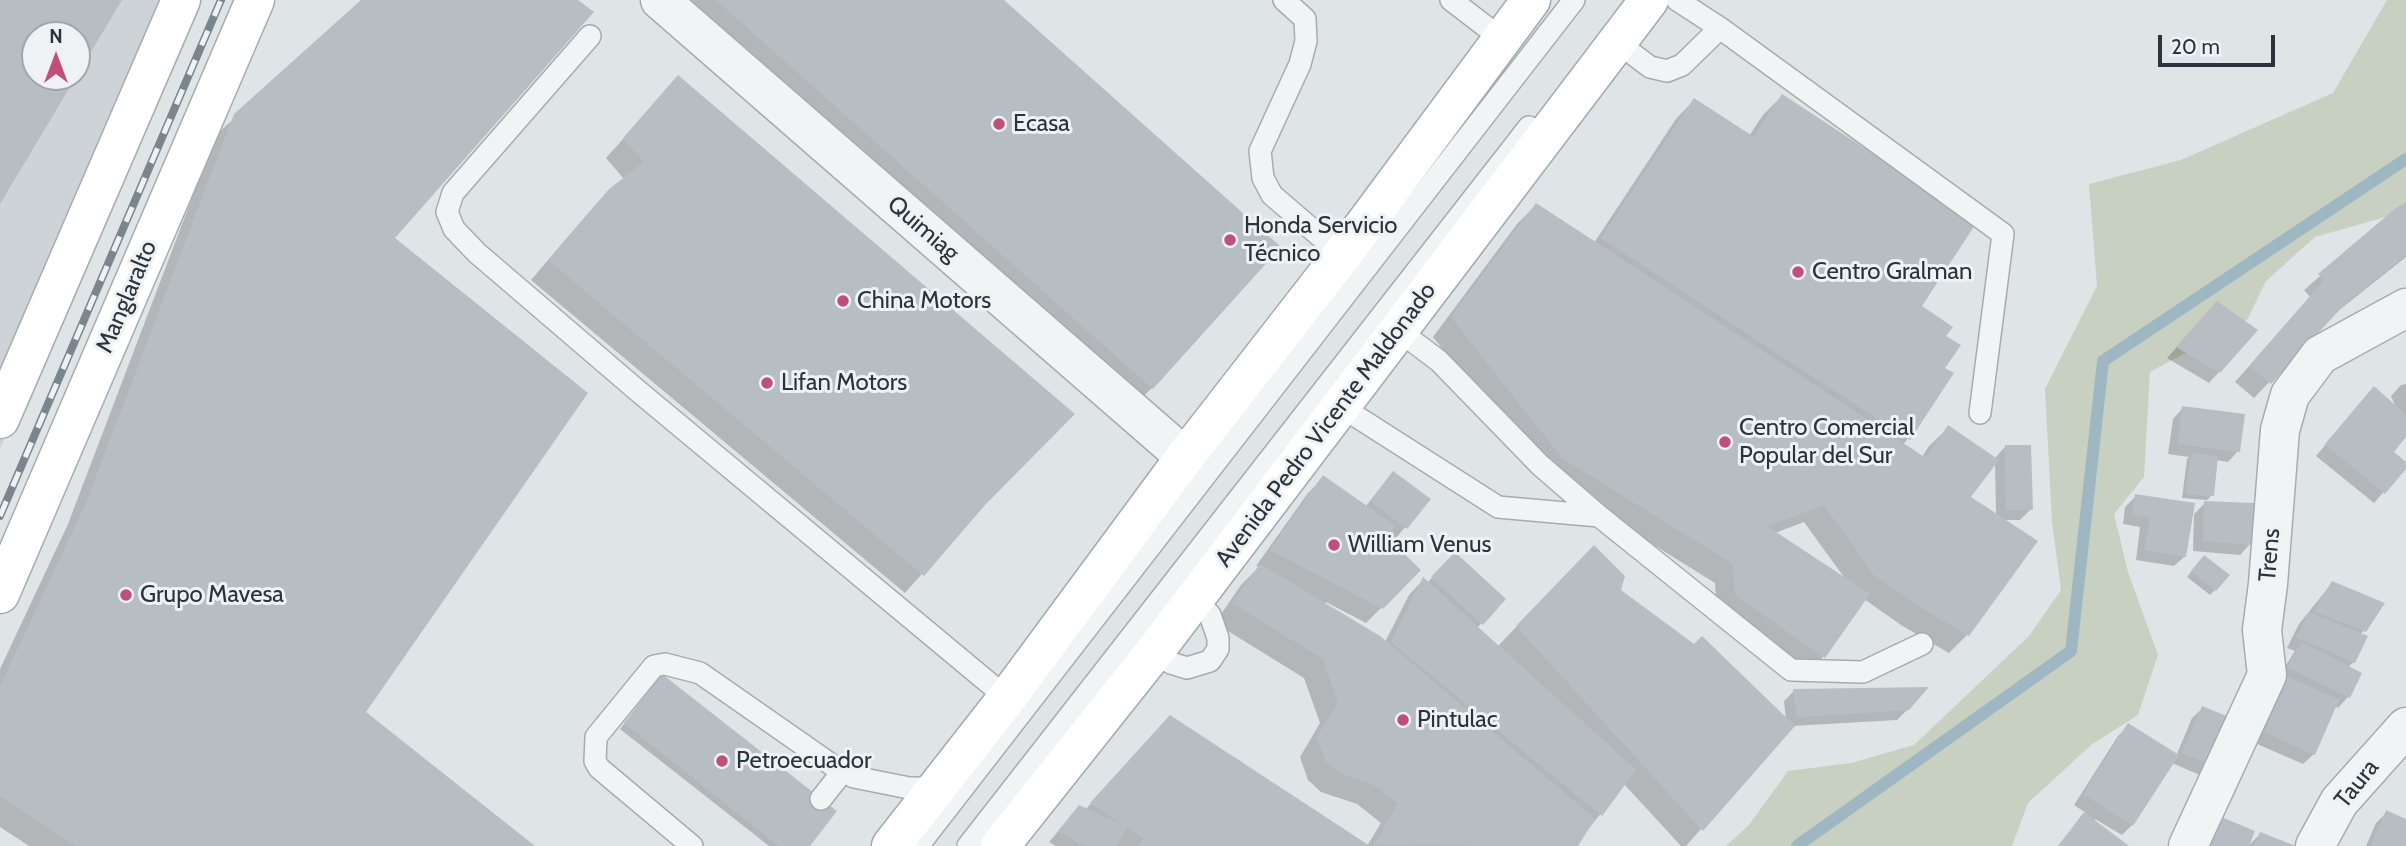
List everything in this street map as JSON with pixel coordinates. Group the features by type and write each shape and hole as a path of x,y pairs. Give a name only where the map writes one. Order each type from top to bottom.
{"main road":[{"path":"0,419 181,0"},
{"name":"Manglaralto","path":"0,594 255,0"},
{"path":"891,846 1007,698 1185,457 1342,255 1531,0"},
{"name":"Avenida Pedro Vicente Maldonado","path":"1000,846 1155,651 1648,0"}],"street":[{"name":"Quimiag","path":"660,0 1185,457"},
{"name":"Trens","path":"2188,846 2267,675 2262,630 2280,430 2290,395 2320,355 2406,308"},
{"name":"Taura","path":"2315,846 2339,802 2406,727"}],"lane":[{"path":"1284,0 1305,19 1306,41 1300,64 1260,151 1263,178 1272,195 1342,255"},
{"path":"1451,0 1502,39"},
{"path":"918,846 1574,0"},
{"path":"968,846 1628,0"},
{"path":"1677,0 1720,28 2003,234 1980,413"},
{"path":"1617,42 1650,67 1667,71 1682,65 1720,28"},
{"path":"590,36 453,193 447,212 454,229 477,253 638,391 1007,698"},
{"path":"1398,330 1439,361 1540,465 1599,516 1791,670 1863,672 1922,643"},
{"path":"1340,406 1498,507 1599,516"},
{"path":"1155,651 1171,663 1187,668 1209,661 1214,655 1218,649 1218,638 1209,615 1195,598"},
{"path":"692,846 599,768 595,761 596,737 602,727 654,666 666,664 700,673 843,772 909,788 937,788"},
{"path":"821,799 843,772"}],"shaded area":[{"path":"0,0 197,0 0,449"}],"green space":[{"path":"2387,0 2406,0 2406,211 2315,237 2266,281 2247,320 2150,372 2144,477 2114,514 2128,572 2158,655 2138,715 2091,745 2028,803 2012,846 1726,846 1749,825 1788,771 1851,763 1914,745 2029,636 2061,590 2052,522 2045,389 2097,286 2089,184 2181,160 2333,93"}],"building":[{"path":"0,0 122,0 91,52 91,21 21,21 21,91 68,91 0,204"},
{"path":"361,0 578,0 594,12 395,238 588,393 366,712 535,846 76,846 0,796 0,687 86,503 234,114"},
{"name":"Ecasa","path":"716,0 1004,0 1281,247 1153,389"},
{"path":"678,75 1075,414 985,505 924,576 548,260 609,189 644,162 623,138"},
{"name":"Centro Gralman","path":"1782,94 1977,222 1922,306 1953,327 1946,336 1961,345 1945,368 1954,373 1910,440 1601,238 1694,98 1754,137"},
{"path":"2406,202 2406,255 2345,304 2271,384 2249,366 2324,280 2318,274"},
{"name":"Centro Comercial Popular del Sur","path":"1536,203 1926,458 1948,425 1999,460 1971,497 2038,541 1969,636 1874,575 1824,505 1767,526 1870,594 1825,658 1735,595 1733,564 1562,458 1451,317"},
{"path":"2217,301 2258,330 2220,373 2176,347"},
{"path":"2374,386 2406,415 2406,437 2394,452 2406,462 2406,469 2385,494 2325,444"},
{"path":"2182,406 2245,414 2240,452 2178,444"},
{"path":"2005,445 2031,445 2033,510 2006,510"},
{"path":"2191,453 2218,456 2214,496 2186,494"},
{"path":"1393,471 1431,499 1407,529 1370,501"},
{"name":"William Venus","path":"1323,475 1394,525 1391,541 1421,570 1383,609 1270,550"},
{"path":"2135,494 2195,503 2186,557 2145,550 2150,517 2132,514"},
{"path":"2204,501 2255,503 2252,545 2203,541"},
{"path":"1594,545 1625,576 1621,590 1694,644 1702,636 1795,726 1703,831 1516,626"},
{"path":"1455,552 1506,599 1483,625 1431,577"},
{"path":"2204,555 2230,575 2216,591 2191,571"},
{"name":"Pintulac","path":"1260,564 1380,636 1595,819 1578,846 1374,845 1398,804 1376,786 1340,773 1326,762 1317,737 1338,703 1323,659 1232,603"},
{"path":"1423,577 1636,770 1602,816 1391,642"},
{"path":"2332,581 2385,603 2366,632 2314,611"},
{"path":"2309,612 2368,636 2355,663 2296,637"},
{"path":"2302,642 2362,673 2350,698 2287,667"},
{"name":"Petroecuador","path":"662,674 837,811 810,846 779,846 624,723"},
{"path":"2288,677 2339,700 2315,755 2264,732"},
{"path":"1929,687 1909,710 1797,717 1793,689"},
{"path":"2202,706 2234,719 2214,766 2182,753"},
{"path":"1170,715 1370,846 1139,846 1143,838 1090,803"},
{"path":"2128,723 2179,755 2133,826 2083,794"},
{"path":"1079,805 1127,827 1117,846 1084,846 1058,831"},
{"path":"2386,810 2406,819 2406,846 2371,846"},
{"path":"2084,812 2129,846 2058,846"},
{"path":"2219,816 2255,831 2249,846 2207,846"},
{"path":"2260,832 2296,846 2254,846"}],"waterway":[{"path":"1797,846 2071,651 2103,361 2406,159"}],"railway":[{"path":"0,516 221,0"}],"place":[{"name":"Ecasa","path":"999,124"},
{"name":"Honda Servicio Técnico","path":"1230,240"},
{"name":"Centro Gralman","path":"1798,272"},
{"name":"China Motors","path":"843,301"},
{"name":"Lifan Motors","path":"767,383"},
{"name":"Centro Comercial Popular del Sur","path":"1725,442"},
{"name":"William Venus","path":"1334,545"},
{"name":"Grupo Mavesa","path":"126,595"},
{"name":"Pintulac","path":"1403,720"},
{"name":"Petroecuador","path":"722,761"}]}
